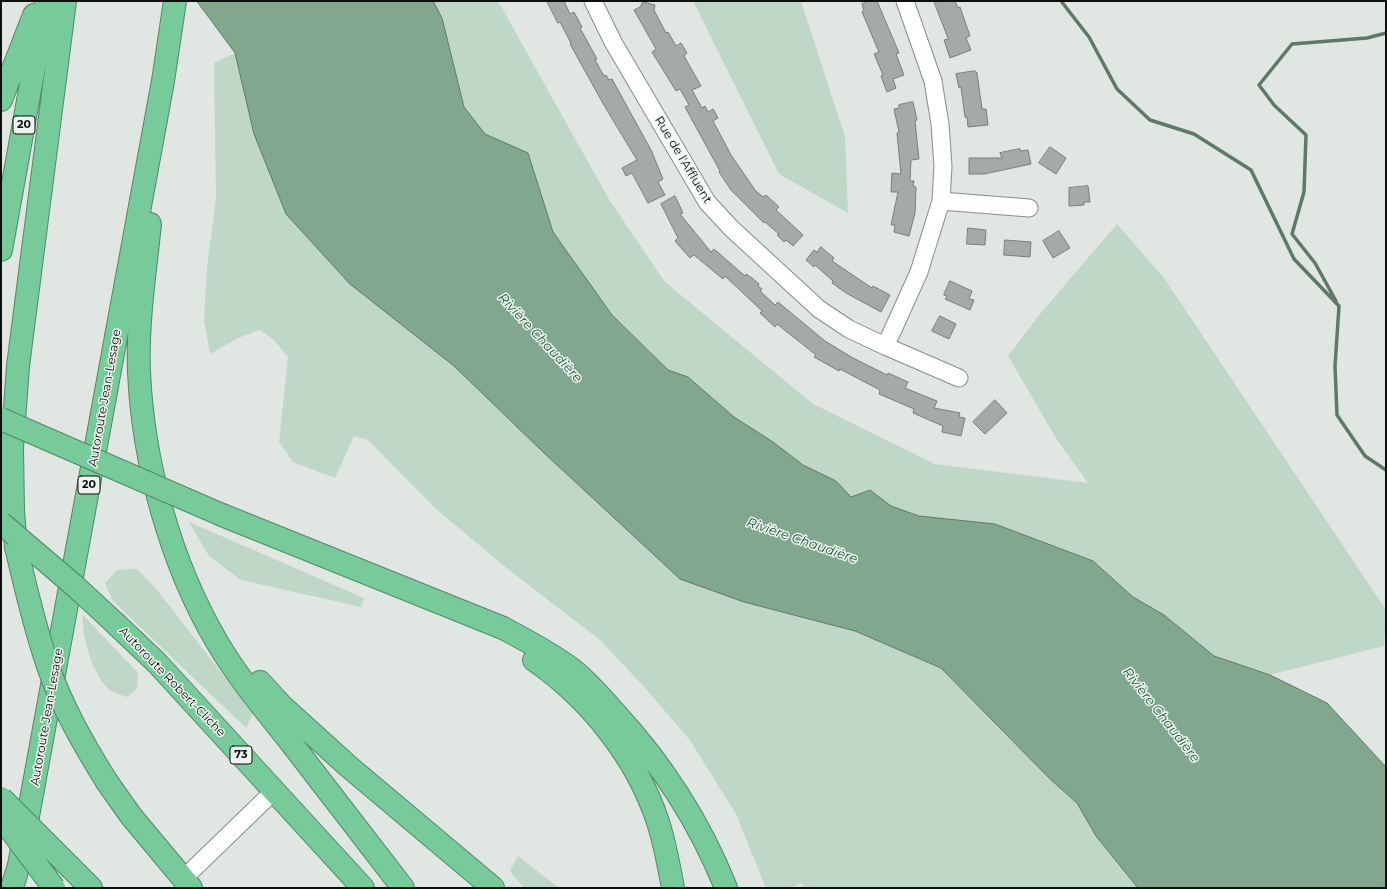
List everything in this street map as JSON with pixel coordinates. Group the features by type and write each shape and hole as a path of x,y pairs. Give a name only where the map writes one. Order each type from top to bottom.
{"highway":[{"path":"1,100 40,1"},
{"name":"20","path":"1,250 46,1"},
{"path":"65,1 18,366 12,448 13,511 17,551 32,616 48,667 68,713 87,750 107,782 131,816 187,884"},
{"name":"Autoroute Jean-Lesage","path":"14,888 163,81 175,2"},
{"path":"163,81 142,310 139,371 143,420 150,462 163,513 195,600 217,643 251,691 403,888"},
{"path":"1,419 222,515 503,628 534,645 573,670 592,687 632,731 659,766 699,828 726,888"},
{"name":"Autoroute Robert-Cliche","path":"1,523 70,582 157,663 363,888"},
{"path":"266,533 503,642 550,672 578,696 602,722 624,753 645,790 658,822 665,846 673,888"},
{"path":"177,554 204,604 231,644 261,683 284,707 348,766 493,888"},
{"path":"1,798 92,888"},
{"path":"1,817 54,888"}],"street":[{"name":"Rue de l'Affluent","path":"592,1 613,42 707,202 736,233 819,309 849,329 959,378"},
{"path":"885,346 892,334 919,272 941,201 943,166 940,124 933,81 905,1"},
{"path":"941,201 1028,208"},
{"path":"187,884 274,791"}],"shaded area":[{"path":"433,1 498,1 610,201 665,282 813,404 935,464 1088,483 1056,438 1008,356 1040,314 1117,224 1164,278 1386,610 1384,646 1269,675 1214,656 1164,615 1133,597 1093,561 995,524 920,516 891,506 870,490 851,497 836,481 803,465 773,442 734,417 688,377 668,370 612,315 553,232 528,153 485,134 464,107 442,18"},
{"path":"693,1 801,1 845,137 848,213 779,174"},
{"path":"235,53 254,134 423,341 744,602 855,631 941,668 1050,779 1077,803 1096,836 1138,888 803,888 802,883 790,888 766,888 736,814 689,739 646,689 600,640 504,566 435,508 368,440 354,436 335,478 293,462 279,442 288,357 274,340 260,330 238,338 210,354 204,320 207,267 216,199 214,63"},
{"path":"189,522 364,598 361,607 241,580 209,556"},
{"path":"137,569 158,591 253,714 246,728 112,600 105,583 117,570"},
{"path":"83,615 138,673 137,689 127,697 110,690 98,676 86,644"},
{"path":"518,856 559,888 524,888 510,871"}],"water":[{"name":"Rivière Chaudière","path":"197,1 433,1 442,18 464,107 485,134 528,153 553,232 612,315 668,370 688,377 734,417 773,442 803,465 836,481 851,497 870,490 891,506 919,516 995,524 1093,561 1133,597 1164,615 1214,656 1270,675 1327,703 1386,767 1386,888 1138,888 1096,836 1077,803 1050,779 941,668 855,631 744,602 680,579 543,452 454,366 350,284 286,214 254,134 235,53"}],"building":[{"path":"547,1 564,1 570,14 574,12 582,27 580,28 597,59 595,60 604,76 606,75 609,80 612,79 651,150 663,179 658,182 665,195 648,203 632,173 626,176 622,168 637,160 605,107 570,44 571,43 560,22 558,23"},
{"path":"868,1 877,1 899,53 896,54 904,75 893,79 896,88 887,92 881,76 883,75 874,54 879,52 862,12 864,11 862,4"},
{"path":"934,1 955,1 958,8 960,7 970,36 966,38 971,50 950,58 944,40 948,39"},
{"path":"643,2 655,5 654,10 666,33 668,32 676,46 681,43 687,53 684,56 701,86 692,90 702,108 705,106 708,112 713,109 718,118 713,121 731,155 755,190 763,197 766,195 779,207 776,210 803,235 793,246 786,240 784,242 777,235 779,234 765,222 764,223 731,190 719,172 720,171 685,107 689,105 680,89 676,91 652,52 656,49 634,10 640,7"},
{"path":"975,71 977,73 982,109 986,109 988,125 968,127 967,117 965,117 961,87 959,88 956,74"},
{"path":"913,102 917,120 915,121 919,159 911,160 910,181 914,181 913,186 916,187 915,213 909,236 894,232 895,225 891,225 898,192 891,192 892,173 901,174 897,133 899,132 894,109 899,108 899,105"},
{"path":"1050,147 1066,158 1056,174 1039,163"},
{"path":"1020,149 1020,151 1028,150 1031,164 984,174 969,174 969,158 1002,158 1000,153"},
{"path":"1088,186 1090,202 1084,202 1084,205 1069,206 1069,188"},
{"path":"675,196 683,213 680,214 711,252 714,249 745,276 746,274 752,278 759,284 758,286 762,289 760,291 775,305 778,302 825,341 853,358 887,375 888,373 908,382 905,388 937,401 934,408 960,413 959,417 965,418 961,436 942,432 943,426 913,413 914,409 879,394 880,390 840,369 839,371 814,357 816,355 777,324 775,327 760,313 762,311 725,276 723,279 694,255 690,258 675,241 678,238 661,204"},
{"path":"968,228 986,230 985,245 967,244"},
{"path":"1059,231 1070,248 1053,258 1043,241"},
{"path":"1005,240 1031,242 1030,257 1004,255"},
{"path":"821,247 834,258 832,261 872,288 873,286 890,295 881,312 846,293 832,283 833,281 815,265 814,267 806,260 814,250 817,252"},
{"path":"950,281 972,291 969,299 974,300 970,310 945,299 947,296 944,295"},
{"path":"940,316 956,324 949,339 932,331"},
{"path":"995,400 1007,413 985,434 973,422"}],"waterway":[{"path":"1061,1 1089,37 1117,89 1150,120 1194,134 1251,170 1294,259 1339,306 1335,366 1337,415 1365,456 1386,470"},
{"path":"1336,301 1315,263 1292,234 1304,192 1306,135 1274,105 1259,85 1292,44 1367,38 1386,33"}]}
